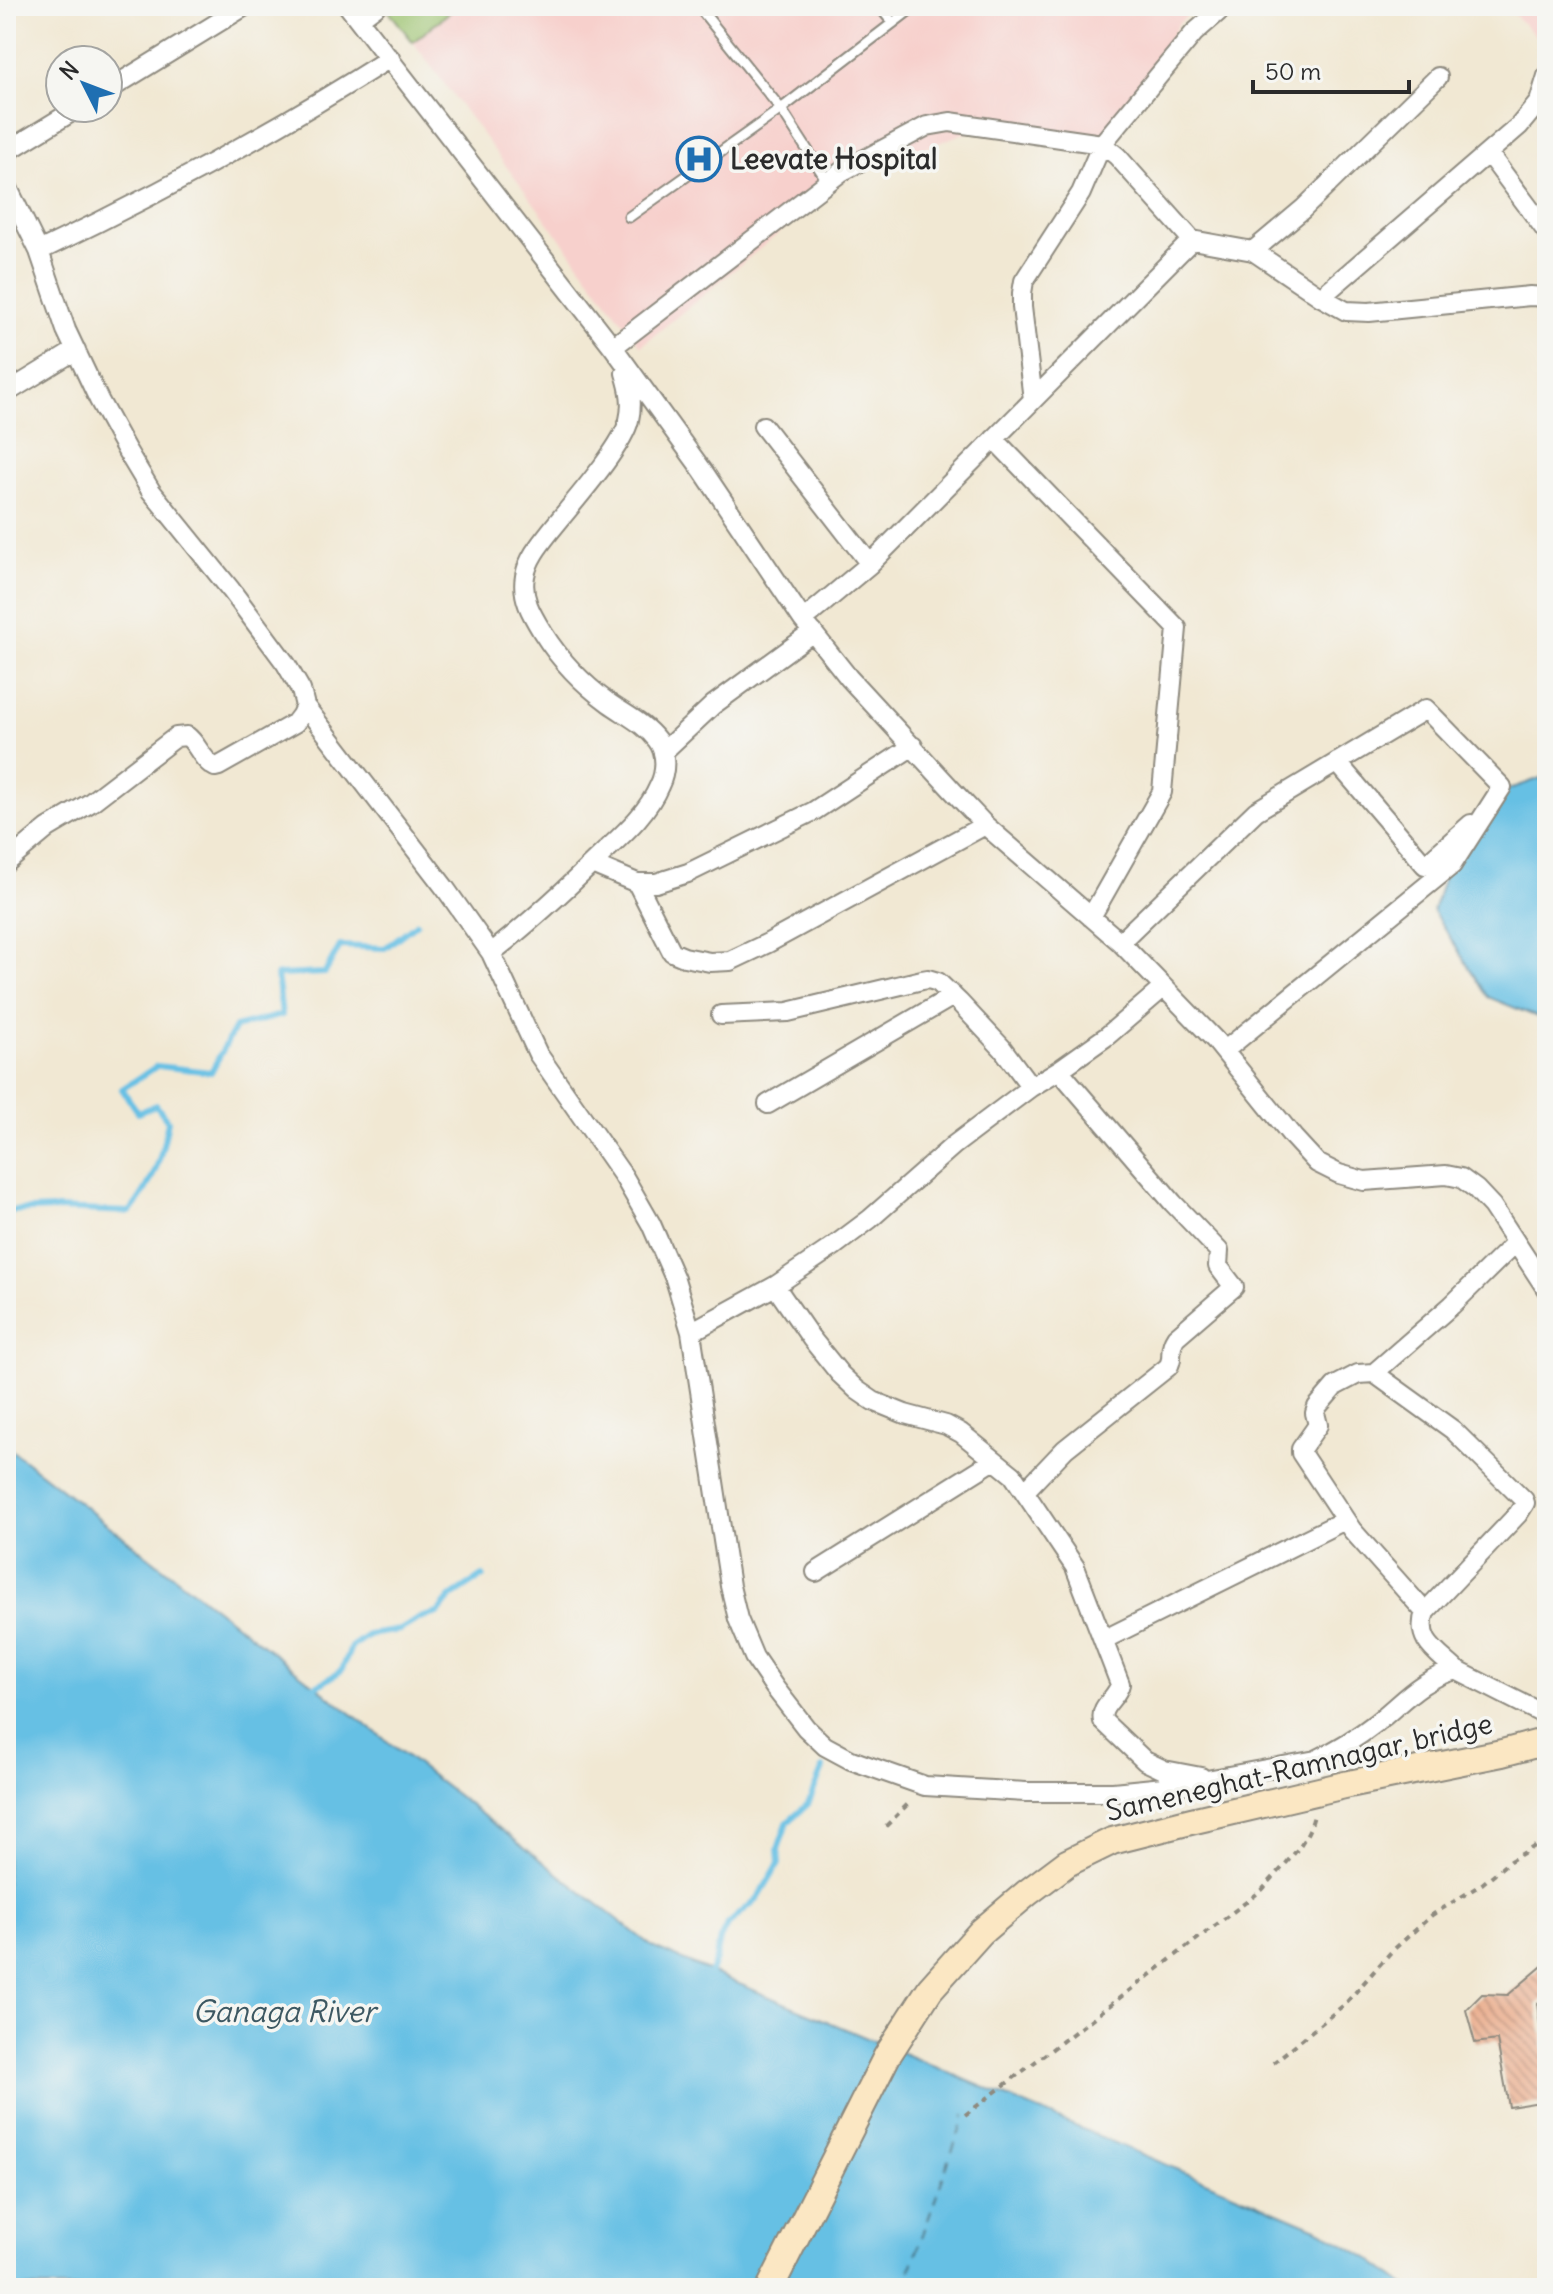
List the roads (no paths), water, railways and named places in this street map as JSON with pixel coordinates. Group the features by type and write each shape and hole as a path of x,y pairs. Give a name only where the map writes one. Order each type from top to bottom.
{"main road":[{"name":"Sameneghat-Ramnagar, bridge","path":"770,2288 887,2056 930,1989 981,1932 1067,1863 1112,1841 1349,1784 1547,1741"}],"street":[{"path":"124,80 245,6"},
{"path":"376,6 354,12 618,355 711,483 808,626 849,678 985,825 1120,942 1224,1051 1317,1163 1339,1174 1364,1181 1446,1175 1461,1178 1492,1206 1547,1290"},
{"path":"1033,400 1022,307 1024,281 1081,193 1102,144 1194,33 1225,6"},
{"path":"39,251 127,209 326,99 390,58"},
{"path":"1321,297 1519,126 1539,102 1547,76"},
{"path":"1253,251 1303,209 1438,77"},
{"path":"618,355 828,182 868,156 927,126 950,122 1102,144 1117,156 1192,240 1253,251 1346,311 1356,313 1530,296 1547,297"},
{"path":"6,152 52,124"},
{"path":"1488,153 1547,232"},
{"path":"6,184 39,251 66,330 99,400 151,491 286,664 301,690 305,706 437,877 491,953 538,1054 624,1177 651,1224 675,1279 691,1332 730,1586 738,1619 754,1657 798,1718 825,1746 851,1760 925,1786 1026,1792 1113,1792 1214,1780 1316,1760 1334,1752 1376,1723 1414,1689 1436,1675 1456,1670"},
{"path":"664,751 713,705 808,626 1192,240"},
{"path":"6,393 76,350"},
{"path":"491,953 519,931 628,829 648,806 660,786 664,771 664,751 657,739 582,681 549,643 524,596 530,561 609,458 629,424 632,399 618,355"},
{"path":"763,426 870,564"},
{"path":"994,439 1177,628 1162,792 1091,917"},
{"path":"6,863 48,828 90,803 176,737 187,736 207,763 215,767 285,730 301,715 305,706"},
{"path":"1120,942 1256,811 1426,709 1502,787 1452,865 1224,1051"},
{"path":"592,864 637,883 656,883 688,873 814,811 913,746"},
{"path":"1337,762 1425,865 1488,808"},
{"path":"637,883 672,952 710,962 730,961 985,825"},
{"path":"721,1015 788,1012 928,979 938,982 953,996 1002,1048 1031,1087"},
{"path":"691,1332 775,1286 870,1219 954,1145 1031,1087 1107,1036 1163,988"},
{"path":"768,1104 953,996"},
{"path":"1025,1491 1065,1449 1168,1367 1171,1345 1176,1337 1234,1287 1218,1266 1219,1251 1173,1203 1059,1070"},
{"path":"1425,1612 1345,1520 1300,1451 1318,1425 1317,1407 1335,1386 1358,1374 1374,1373 1452,1305 1515,1243"},
{"path":"775,1286 811,1338 857,1390 873,1401 961,1433 1013,1475 1075,1567 1120,1684 1102,1713 1103,1721 1145,1761 1164,1770 1214,1780"},
{"path":"1374,1373 1453,1430 1520,1493 1525,1503 1518,1514 1425,1612 1422,1633 1427,1643 1456,1670 1547,1716"},
{"path":"816,1572 993,1461"},
{"path":"1103,1640 1345,1520"}],"lane":[{"path":"698,6 781,109 828,182"},
{"path":"879,6 893,23"},
{"path":"629,217 781,109 915,6"}],"water":[{"path":"1547,776 1547,1021 1488,997 1433,911 1454,845 1501,792"},
{"name":"Ganaga River","path":"6,1446 654,1948 1321,2230 1373,2261 1409,2288 6,2288"}],"waterway":[{"path":"6,1211 56,1209 130,1212 156,1169 168,1121 156,1105 138,1113 122,1089 157,1066 211,1072 235,1027 282,1015 277,975 325,973 340,946 385,948 417,923"},
{"path":"309,1689 342,1670 351,1647 368,1635 400,1630 420,1618 438,1613 451,1597 483,1576"},
{"path":"708,1979 727,1925 758,1898 779,1863 778,1849 787,1823 808,1804 823,1768"}],"place":[{"name":"Leevate Hospital","path":"699,159"}]}
